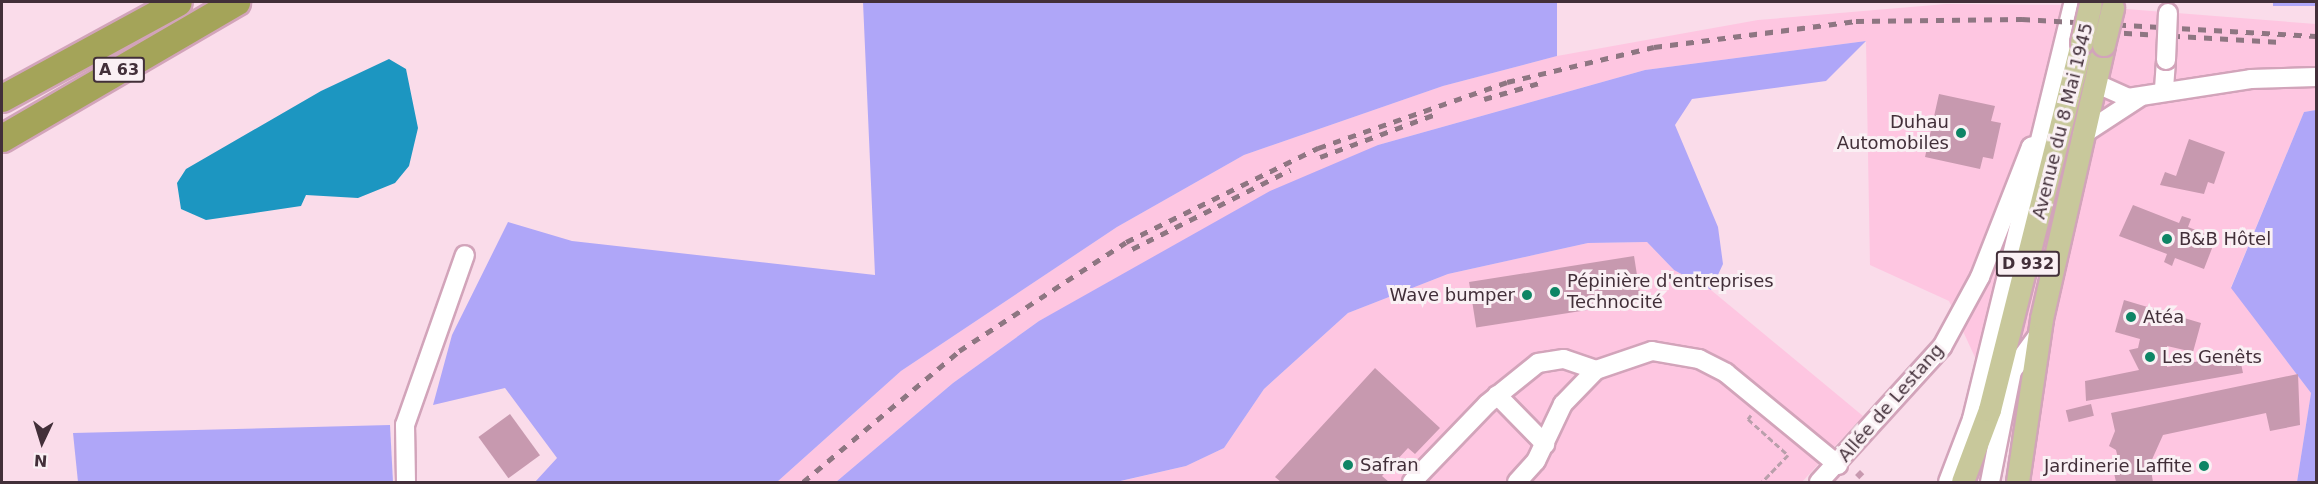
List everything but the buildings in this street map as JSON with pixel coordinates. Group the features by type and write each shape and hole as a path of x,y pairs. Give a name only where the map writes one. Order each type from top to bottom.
{"highway":[{"name":"A 63","path":"2,98 178,2"},
{"name":"A 63","path":"2,138 236,2"}],"main road":[{"name":"Avenue du 8 Mai 1945","path":"2018,483 2040,333 2095,84 2093,44 2085,3"},
{"name":"Avenue du 8 Mai 1945","path":"1963,483 1990,410 2051,143 2093,44 2114,5"}],"street":[{"path":"1948,483 1972,419 2051,143 2085,3"},
{"path":"2164,89 2169,7"},
{"path":"2082,135 2140,97 2164,89 2316,77"},
{"path":"2095,84 2116,95 2140,97"},
{"name":"Allée de Lestang","path":"1819,483 1838,465 1942,347 1980,277 2031,147 2051,143"},
{"path":"406,483 405,425 465,255"},
{"path":"1990,483 2012,371 2040,333"},
{"path":"1517,483 1545,444 1563,404 1596,370 1652,351 1699,358 1761,402 1838,465"},
{"path":"1412,483 1497,395 1538,363 1564,359 1596,370"},
{"path":"1497,395 1545,444"}],"path":[{"path":"1761,402 1748,419 1788,455 1762,483"}],"shaded area":[{"path":"863,2 1557,2 1557,56 1443,86 1244,155 1117,227 901,371 777,482 535,482 557,458 505,388 433,405 452,335 508,222 572,241 875,275"},
{"path":"2273,2 2316,2 2316,6 2273,6"},
{"path":"1946,4 2073,5 2063,41 2117,45 2126,9 2316,24 2316,110 2304,112 2231,287 2311,393 2297,482 2025,482 2022,459 1949,301 1870,265 1866,41 1645,70 1378,145 1039,321 953,383 836,482 777,482 901,371 1117,227 1244,155 1443,86 1557,56 1758,20"},
{"path":"1866,41 1826,81 1692,99 1675,125 1718,227 1723,264 1711,290 1674,270 1647,242 1588,243 1448,274 1348,313 1264,389 1224,448 1186,466 1116,482 836,482 953,383 1039,321 1270,191 1378,145 1645,70"},
{"path":"2316,110 2316,482 2297,482 2311,393 2231,288 2304,112"},
{"path":"1647,242 1674,270 1711,290 1863,416 1802,482 1117,482 1186,466 1224,448 1264,389 1348,313 1448,274 1588,243"},
{"path":"390,425 393,482 78,482 73,433"}],"water":[{"path":"389,59 406,69 418,128 409,166 395,183 358,198 306,195 301,206 206,220 181,209 177,183 186,169 321,91"}],"railway":[{"path":"803,482 959,351 1126,242 1318,148 1507,82 1654,47 1856,21 2022,19 2316,36"},
{"path":"2092,31 2281,42"},
{"path":"1484,99 1539,83"},
{"path":"1320,157 1438,113"},
{"path":"1132,249 1290,170"}],"place":[{"name":"Duhau Automobiles","path":"1961,133"},
{"name":"B&B Hôtel","path":"2167,239"},
{"name":"Pépinière d'entreprises Technocité","path":"1555,292"},
{"name":"Wave bumper","path":"1527,295"},
{"name":"Atéa","path":"2131,317"},
{"name":"Les Genêts","path":"2150,357"},
{"name":"Safran","path":"1348,465"},
{"name":"Jardinerie Laffite","path":"2204,466"}]}
